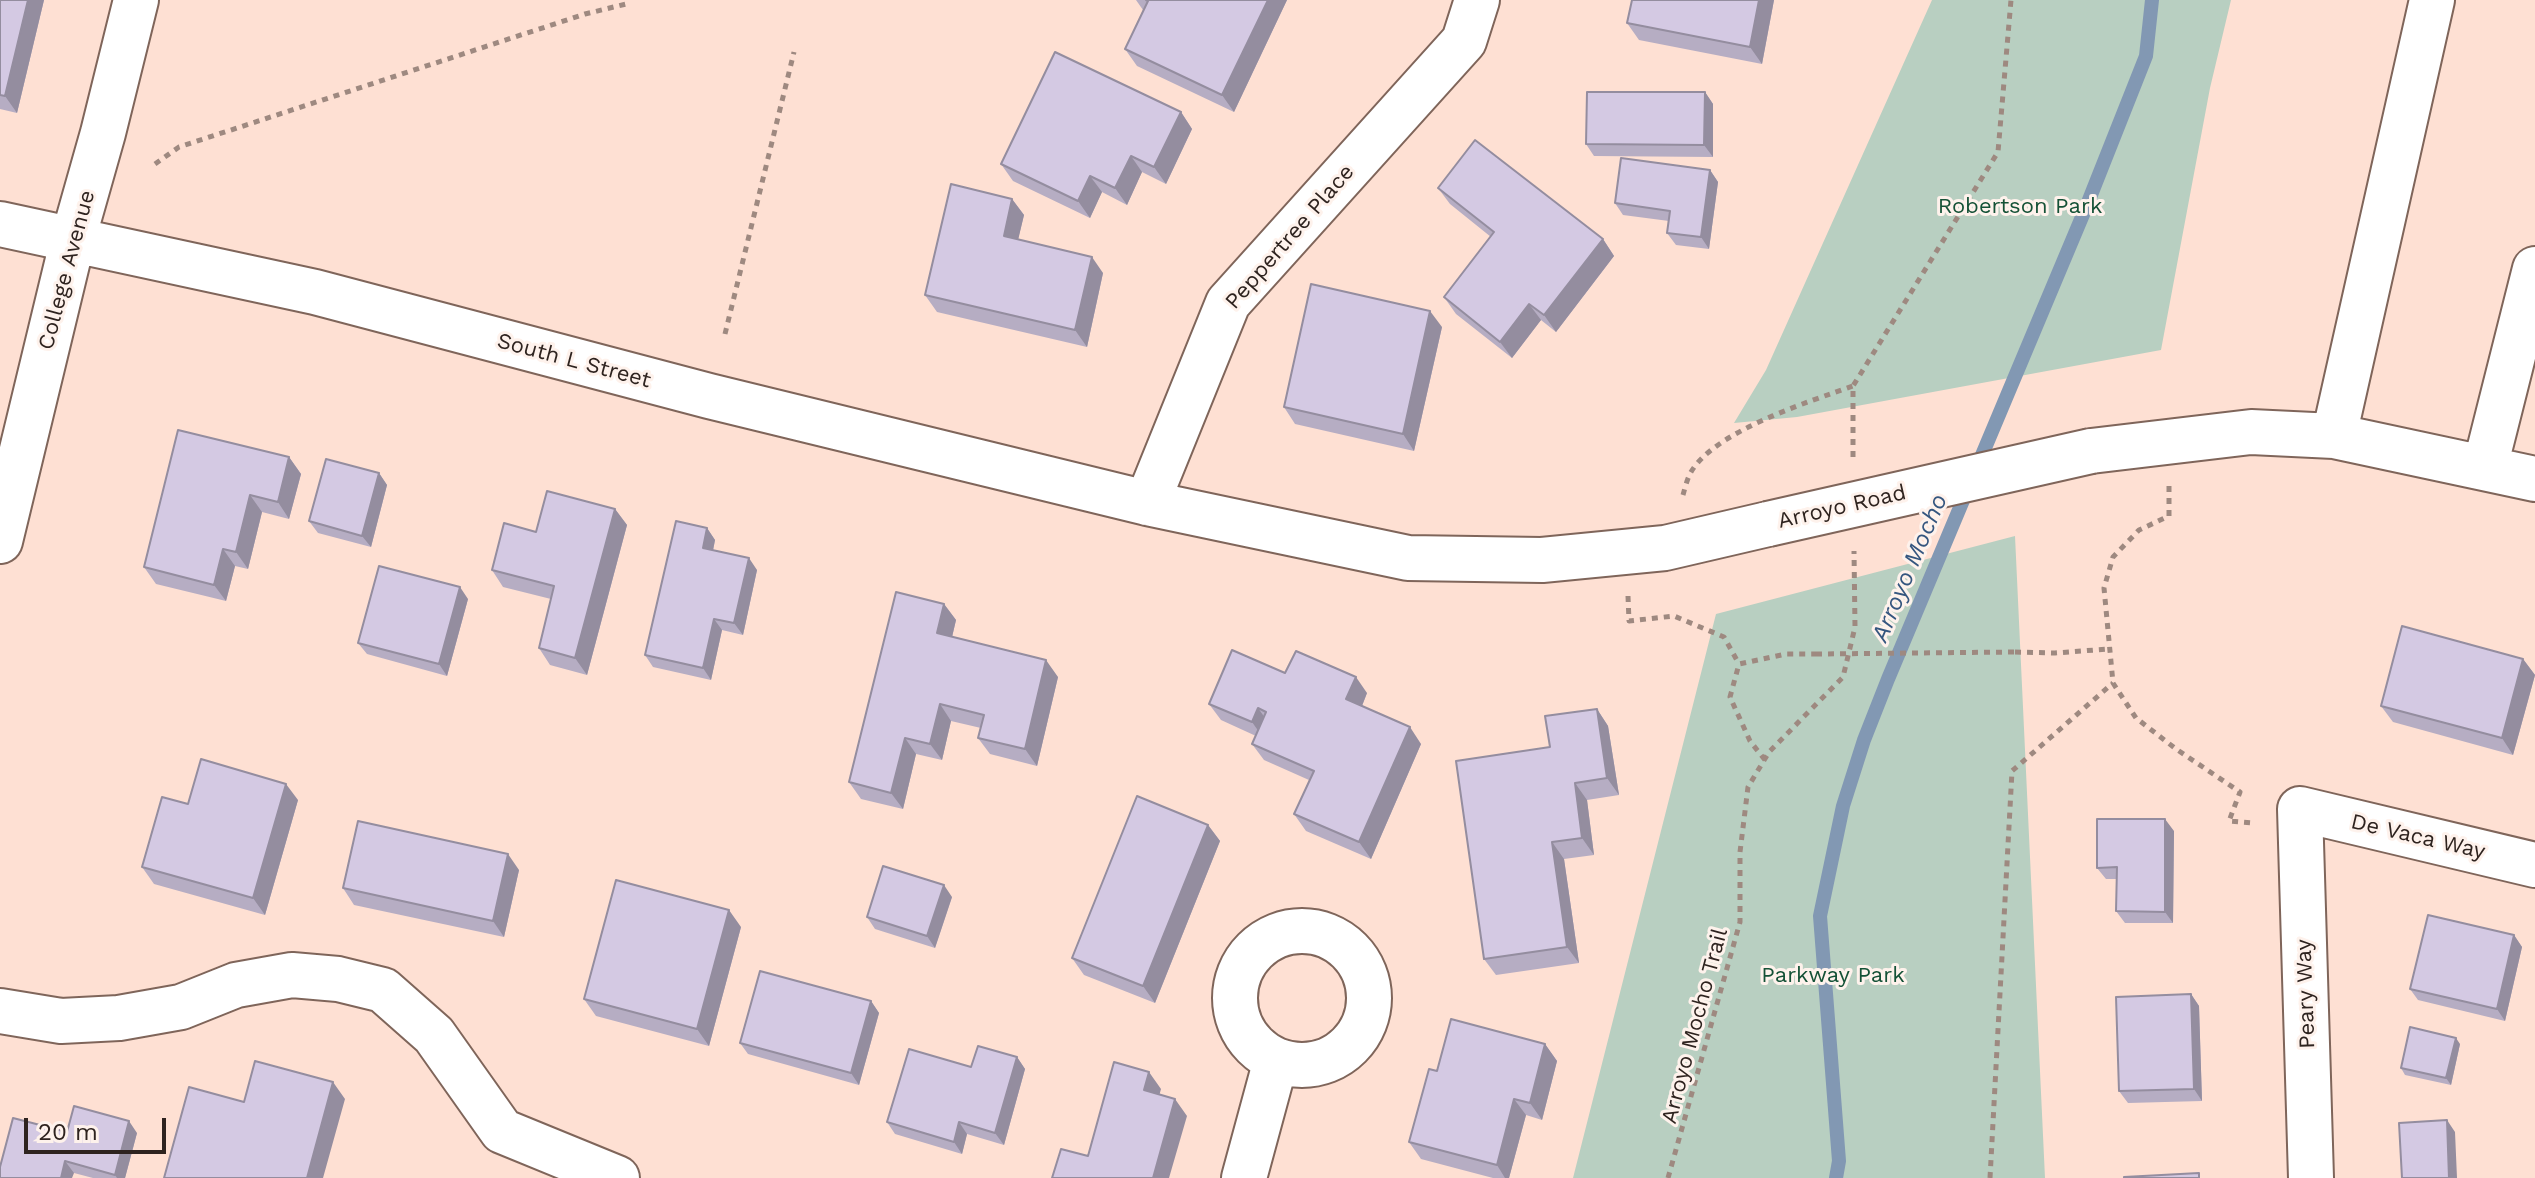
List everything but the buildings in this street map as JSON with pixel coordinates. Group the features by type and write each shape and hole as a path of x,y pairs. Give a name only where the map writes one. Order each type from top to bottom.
{"street":[{"name":"College Avenue","path":"0,541 73,239 136,0"},
{"name":"Peppertree Place","path":"1147,503 1228,303 1464,41 1477,0"},
{"path":"2334,436 2432,0"},
{"name":"South L Street","path":"0,224 315,292 709,396 1147,503"},
{"path":"2485,467 2535,269"},
{"name":"Arroyo Road","path":"1147,503 1408,558 1542,560 1644,550 2091,451 2251,432 2334,436 2535,479"},
{"name":"De Vaca Way","path":"2301,818 2535,865"},
{"name":"Peary Way","path":"2301,818 2311,1178"},
{"path":"0,1011 61,1021 119,1018 181,1007 236,985 292,975 338,979 383,990 434,1035 502,1131 617,1178"},
{"path":"1244,1178 1276,1060"}],"path":[{"path":"1853,463 1853,386 1998,152 2011,0"},
{"path":"155,164 179,147 585,14 626,4"},
{"path":"725,334 794,52"},
{"path":"1765,760 1750,741 1730,697 1739,664 1724,637 1674,616 1629,621 1644,550 1691,471 1725,438 1853,386"},
{"path":"2169,441 2169,516 2139,530 2113,557 2104,588 2113,683 2136,718 2240,792 2229,821 2301,818"},
{"name":"Arroyo Mocho Trail","path":"1668,1178 1740,922 1740,852 1748,787 1769,752 1843,677 1855,627 1854,538"},
{"path":"1739,664 1786,654 2055,653 2108,649"},
{"path":"1990,1178 2012,771 2113,683"}],"green space":[{"name":"Robertson Park","path":"1932,0 2231,0 2210,88 2161,350 1797,417 1734,423 1766,370"},
{"name":"Parkway Park","path":"2015,536 2045,1178 1573,1178 1716,614"}],"waterway":[{"name":"Arroyo Mocho","path":"1836,1178 1839,1161 1820,916 1843,806 1888,679 2087,205 2146,56 2152,0"}]}
